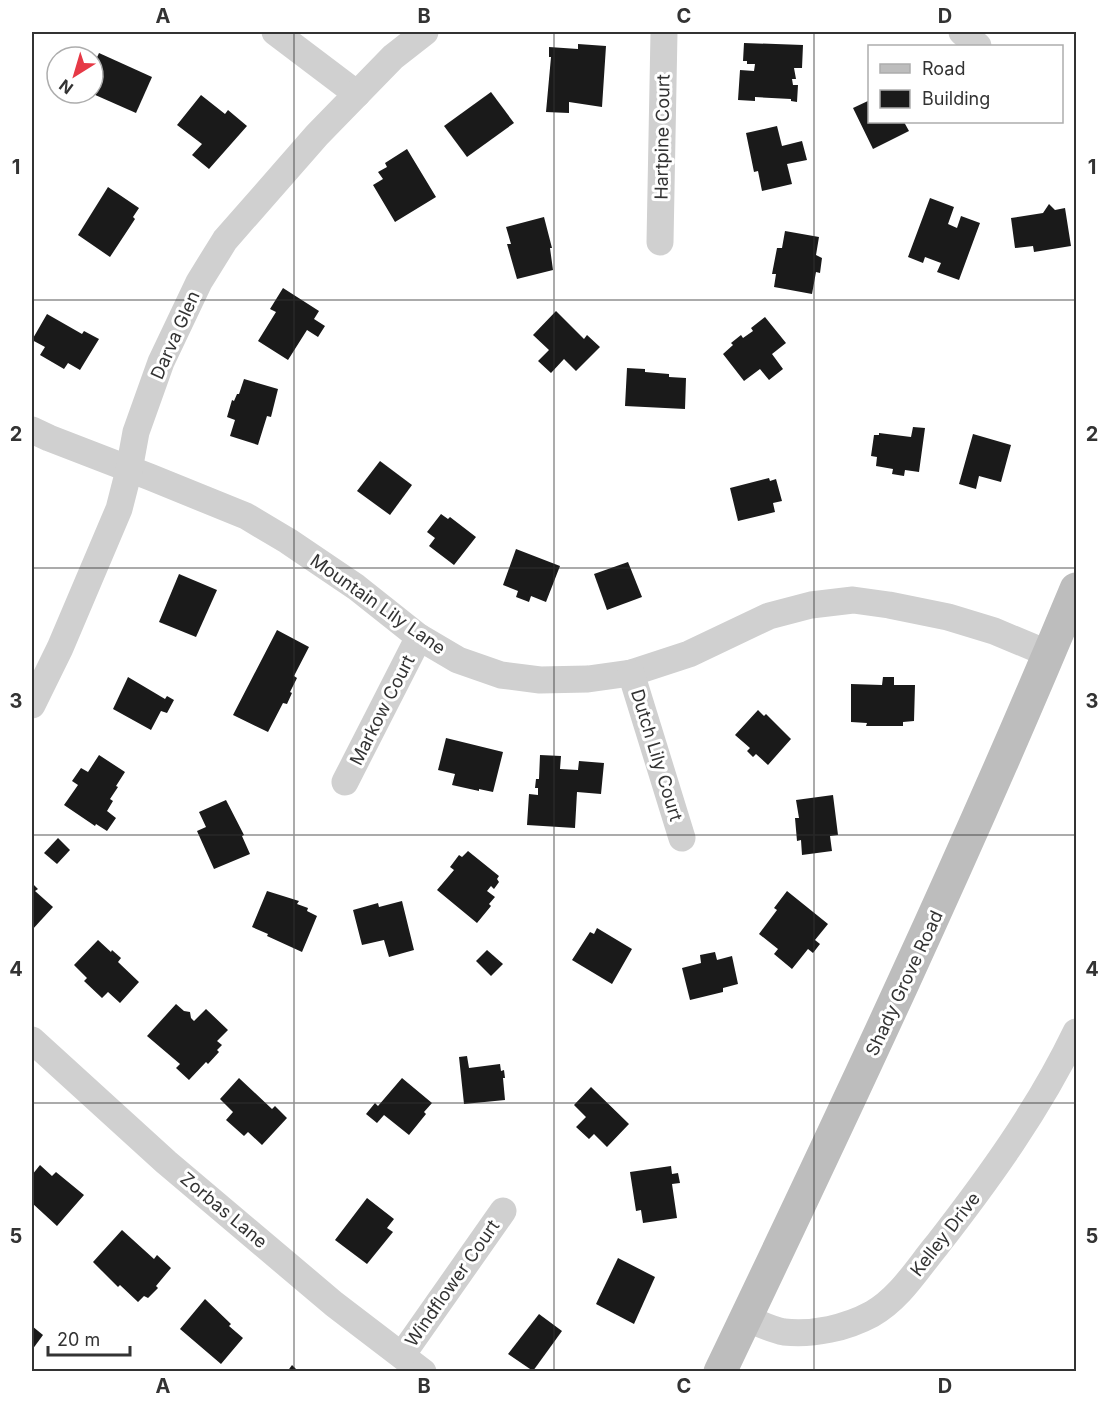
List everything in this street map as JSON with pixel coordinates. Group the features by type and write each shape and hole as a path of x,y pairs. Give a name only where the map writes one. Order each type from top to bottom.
{"main road":[{"name":"Shady Grove Road","path":"720,1371 951,882 1077,589"}],"street":[{"path":"275,32 357,94"},
{"name":"Darva Glen","path":"32,705 60,648 118,509 129,470 136,432 161,362 199,282 225,240 317,135 393,57 425,32"},
{"name":"Hartpine Court","path":"660,242 664,32"},
{"path":"962,32 977,45"},
{"name":"Mountain Lily Lane","path":"32,430 246,516 356,587 419,637 458,660 501,675 540,680 588,680 631,673 689,654 769,616 811,604 853,600 948,617 994,631 1050,654"},
{"name":"Markow Court","path":"345,782 419,637"},
{"name":"Dutch Lily Court","path":"631,673 682,838"},
{"name":"Kelley Drive","path":"746,1318 782,1332 814,1332 844,1326 872,1313 897,1295 978,1193 1025,1124 1077,1032"},
{"name":"Zorbas Lane","path":"32,1040 166,1162 334,1304 423,1371"},
{"name":"Windflower Court","path":"402,1355 502,1210"}],"building":[{"path":"744,43 803,45 802,68 794,68 796,79 792,79 793,85 798,85 797,102 791,99 755,97 755,101 738,100 740,70 754,71 755,64 747,64 747,61 743,61"},
{"path":"578,44 606,46 602,107 569,102 569,113 546,112 551,57 549,57 549,47 578,49"},
{"path":"105,56 152,77 136,113 105,99"},
{"path":"491,92 514,123 467,157 444,126"},
{"path":"201,95 225,114 228,110 247,126 209,169 192,155 202,144 177,125"},
{"path":"868,101 868,123 905,123 909,131 873,149 853,108"},
{"path":"777,126 782,146 802,141 807,160 787,164 792,184 762,191 758,171 754,172 746,133"},
{"path":"407,149 436,197 395,222 373,185 383,179 378,172 387,167 385,163"},
{"path":"108,187 139,208 133,217 135,219 110,257 78,235"},
{"path":"930,198 954,207 948,224 957,228 961,216 980,223 959,280 937,272 941,263 925,257 923,263 908,257"},
{"path":"1049,204 1055,210 1065,208 1071,246 1034,252 1033,246 1015,248 1011,218 1043,213"},
{"path":"544,217 552,248 550,248 553,270 517,279 507,244 511,244 506,227"},
{"path":"785,231 819,237 816,255 822,258 820,273 816,272 812,294 774,287 776,274 772,274 777,248 782,248"},
{"path":"283,288 319,311 314,319 325,326 318,337 307,330 288,360 258,341 276,312 270,309"},
{"path":"556,311 584,339 587,335 600,347 576,371 564,359 551,373 538,361 549,350 533,335"},
{"path":"47,314 82,334 84,331 99,339 80,370 68,363 64,369 40,355 45,347 32,340"},
{"path":"765,317 786,343 772,354 783,369 769,380 760,369 744,381 723,354 733,345 731,343 741,335 743,338 753,331 751,328"},
{"path":"627,368 645,369 645,372 686,378 685,409 625,406"},
{"path":"244,379 278,389 271,417 267,416 258,445 230,436 235,420 227,417 232,400 234,401 239,394"},
{"path":"913,427 925,428 919,472 905,470 904,476 892,474 893,469 876,466 877,457 871,456 874,435 879,435 879,433 911,437"},
{"path":"973,434 1011,445 1001,482 979,476 976,489 959,484"},
{"path":"380,461 412,485 390,515 357,491"},
{"path":"769,478 770,481 776,479 782,501 773,503 775,512 738,521 730,488"},
{"path":"441,514 448,519 450,517 476,537 454,565 429,546 435,538 427,532"},
{"path":"516,549 560,566 546,602 531,596 529,602 516,597 518,591 503,585"},
{"path":"628,562 642,597 607,610 594,574"},
{"path":"179,574 217,590 196,637 159,622"},
{"path":"277,630 309,647 294,676 297,678 287,704 283,703 268,732 233,715"},
{"path":"128,677 165,699 167,696 174,700 167,713 161,711 151,730 113,709"},
{"path":"883,677 894,677 894,685 915,685 914,721 903,722 903,726 866,726 867,723 851,722 851,684 882,685"},
{"path":"758,710 764,716 766,714 791,739 768,765 756,754 753,757 747,751 750,748 735,735"},
{"path":"446,738 503,752 493,792 452,785 455,774 438,770"},
{"path":"99,755 125,772 110,799 113,801 107,811 116,818 107,831 96,824 95,826 64,805 78,785 72,781 81,768 88,772"},
{"path":"540,755 561,756 560,769 578,770 579,761 604,763 601,794 577,792 575,828 527,825 529,794 538,795 538,788 535,788 536,779 539,779"},
{"path":"833,795 838,835 830,836 832,851 802,855 801,840 797,841 795,818 799,818 796,800"},
{"path":"226,800 244,835 242,836 250,854 214,869 197,831 206,827 199,812"},
{"path":"58,838 70,850 57,864 44,853"},
{"path":"468,851 499,876 497,879 499,882 494,889 491,886 487,891 495,897 489,904 491,906 477,923 437,890 454,870 450,867 459,855 462,857"},
{"path":"32,883 38,889 35,891 53,907 32,930"},
{"path":"267,891 299,901 297,904 308,908 307,911 317,916 302,952 252,927"},
{"path":"787,891 828,924 815,940 820,944 813,953 808,949 792,969 774,954 778,949 759,934 777,910 774,908"},
{"path":"402,901 414,950 389,957 384,940 362,945 353,910 378,903 379,907"},
{"path":"597,928 632,949 612,984 572,960 590,932 594,934"},
{"path":"98,940 121,958 118,962 139,982 120,1003 108,992 102,998 84,981 87,978 74,965"},
{"path":"487,950 503,964 491,976 476,961"},
{"path":"715,952 717,960 732,956 738,984 723,988 723,992 690,1000 682,968 701,963 700,955"},
{"path":"176,1004 184,1011 190,1012 194,1021 206,1009 228,1030 217,1041 222,1045 217,1050 219,1052 189,1080 176,1068 180,1064 147,1036"},
{"path":"467,1056 469,1068 500,1064 501,1071 504,1070 505,1100 464,1104 459,1057"},
{"path":"239,1078 272,1109 275,1106 287,1118 262,1145 248,1132 244,1136 226,1120 233,1112 220,1099"},
{"path":"402,1078 432,1103 409,1135 384,1115 377,1123 366,1114 375,1103 378,1106"},
{"path":"591,1087 629,1124 607,1147 594,1134 589,1139 576,1127 586,1117 574,1105"},
{"path":"40,1165 52,1176 56,1172 84,1195 57,1226 32,1203 32,1175"},
{"path":"671,1166 672,1174 678,1173 680,1183 672,1184 677,1218 643,1223 641,1210 636,1211 630,1172"},
{"path":"367,1198 394,1219 387,1228 393,1232 367,1264 335,1240"},
{"path":"122,1230 154,1259 157,1255 171,1268 156,1286 158,1288 148,1298 144,1296 138,1302 120,1285 118,1287 93,1262"},
{"path":"618,1258 655,1277 634,1324 596,1304"},
{"path":"205,1299 243,1338 221,1364 180,1329"},
{"path":"539,1314 562,1331 533,1371 508,1354"},
{"path":"32,1326 43,1335 32,1350"},
{"path":"292,1365 299,1372 287,1372"}]}
